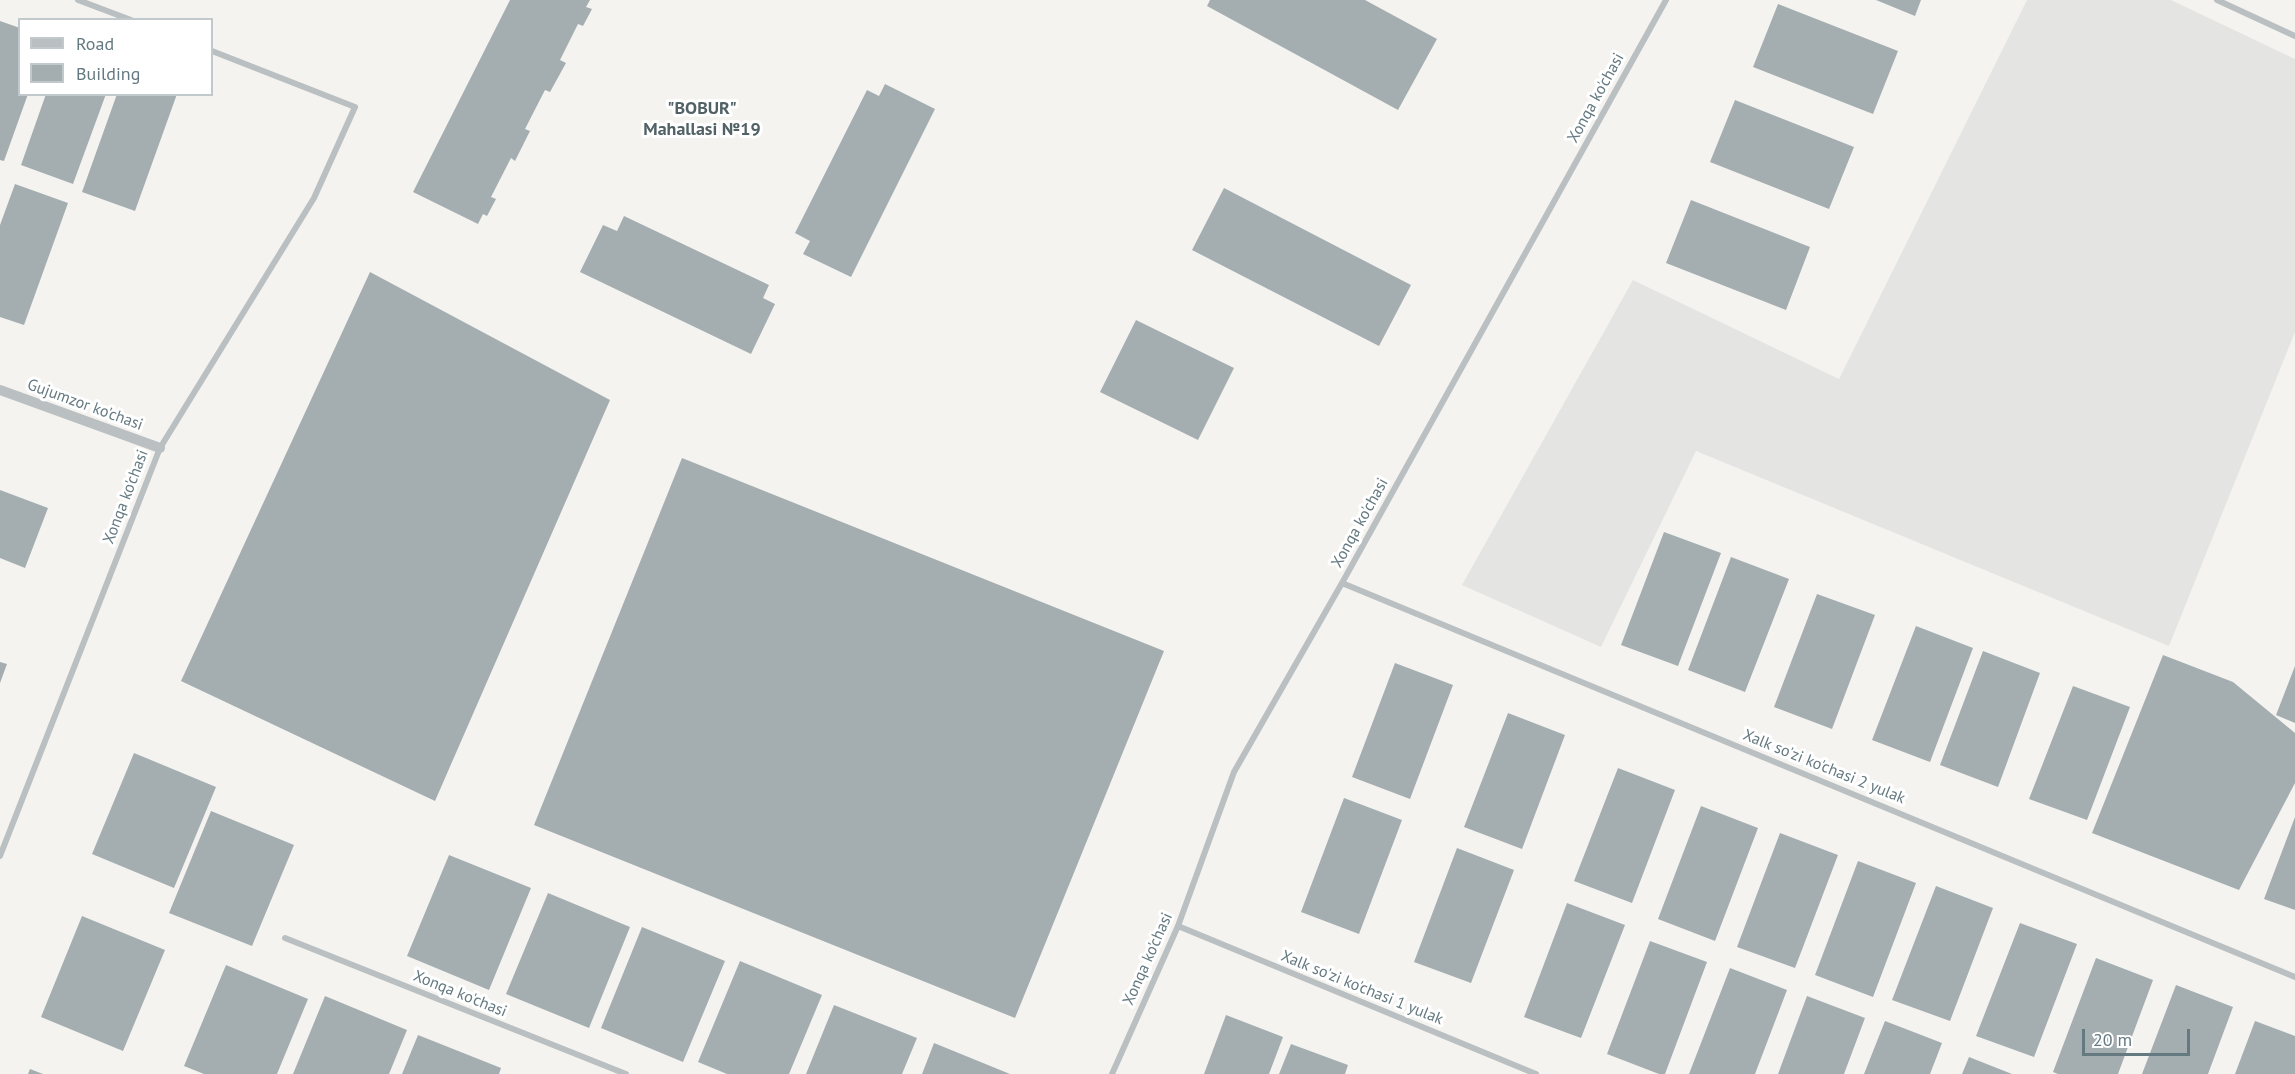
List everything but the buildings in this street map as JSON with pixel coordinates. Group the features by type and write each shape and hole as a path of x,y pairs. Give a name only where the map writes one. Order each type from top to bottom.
{"street":[{"path":"78,0 126,18"},
{"name":"Xonqa ko'chasi","path":"1112,1074 1178,926 1234,772 1342,583 1666,0"},
{"path":"2217,0 2295,36"},
{"name":"Xonqa ko'chasi","path":"0,856 160,448 314,198 356,107 213,51"},
{"name":"Gujumzor ko'chasi","path":"0,390 160,448"},
{"name":"Xalk so'zi ko'chasi 2 yulak","path":"1342,583 2295,977"},
{"name":"Xalk so'zi ko'chasi 1 yulak","path":"1178,926 1536,1074"},
{"name":"Xonqa ko'chasi","path":"285,938 626,1074"}],"shaded area":[{"path":"2027,0 2171,0 2295,59 2295,332 2169,646 1696,451 1601,647 1462,585 1633,280 1839,379"}],"district":[{"name":"\"BOBUR\" Mahallasi №19","path":"702,119"}]}
